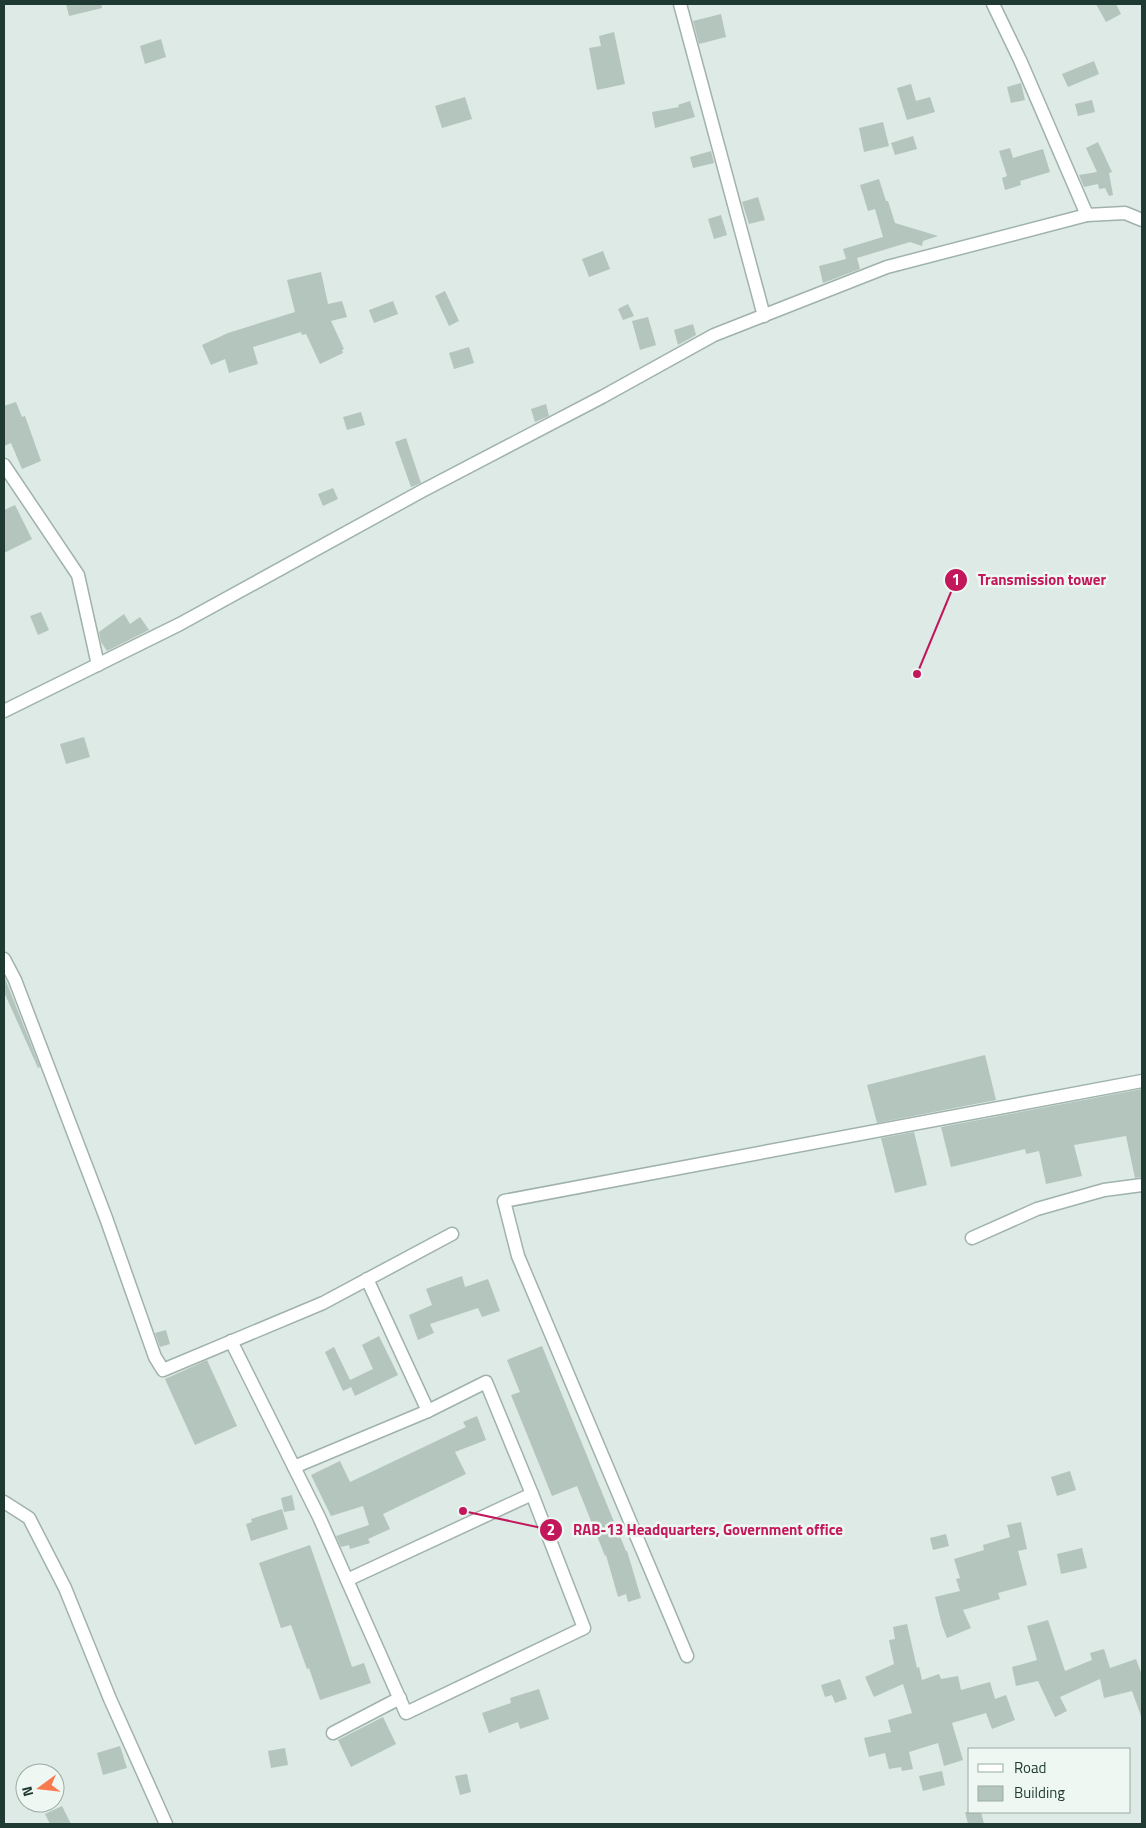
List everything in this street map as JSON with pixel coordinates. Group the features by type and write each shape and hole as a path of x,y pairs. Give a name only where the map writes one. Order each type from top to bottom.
{"street":[{"path":"680,4 764,316"},
{"path":"993,4 1020,60 1087,215"},
{"path":"4,711 180,624 422,491 602,397 714,335 887,267 1087,215 1126,214 1142,220"},
{"path":"4,464 78,575 98,665"},
{"path":"4,959 15,980 106,1218 155,1357 163,1370 323,1303 452,1234"},
{"path":"687,1656 518,1256 504,1200 1142,1081"},
{"path":"972,1238 1037,1210 1104,1190 1142,1185"},
{"path":"367,1279 428,1411"},
{"path":"231,1342 319,1517 406,1713 584,1628 486,1382 428,1411 294,1467"},
{"path":"347,1580 532,1494"},
{"path":"4,1502 29,1518 65,1588 110,1699 166,1824"},
{"path":"332,1733 400,1698"}],"building":[{"path":"66,4 101,4 102,8 69,16"},
{"path":"1096,4 1116,4 1121,14 1106,22"},
{"path":"721,14 726,37 699,44 693,21"},
{"path":"614,32 625,84 597,90 589,48 601,46 599,36"},
{"path":"161,39 166,57 145,64 140,46"},
{"path":"1094,61 1099,74 1068,87 1062,74"},
{"path":"1021,83 1025,100 1011,103 1007,87"},
{"path":"911,84 916,101 930,97 935,112 907,120 897,88"},
{"path":"465,97 472,119 442,128 435,106"},
{"path":"1092,100 1095,112 1078,116 1075,104"},
{"path":"690,101 695,117 655,128 652,112 679,107 678,105"},
{"path":"883,122 889,146 864,152 859,128"},
{"path":"913,136 917,149 895,155 891,143"},
{"path":"1098,142 1112,172 1109,173 1113,195 1109,196 1105,188 1099,189 1098,184 1084,187 1079,175 1097,172 1086,148"},
{"path":"1010,148 1013,158 1043,149 1050,172 1020,181 1021,185 1005,190 1002,178 1007,176 999,151"},
{"path":"711,151 714,163 693,168 690,157"},
{"path":"879,179 895,223 938,236 923,241 922,246 910,242 857,258 860,269 823,283 819,266 846,259 843,249 883,237 875,209 868,211 860,185"},
{"path":"758,197 765,220 749,224 742,202"},
{"path":"721,215 727,235 714,239 708,219"},
{"path":"603,251 610,269 589,277 582,259"},
{"path":"321,272 328,304 342,301 347,317 331,321 344,349 342,350 343,353 320,364 306,334 302,335 301,332 253,347 258,364 229,373 225,359 211,365 202,345 228,333 295,312 287,280"},
{"path":"445,291 459,321 449,326 435,296"},
{"path":"393,301 398,314 374,323 369,310"},
{"path":"628,304 634,316 623,320 618,309"},
{"path":"648,317 656,345 640,350 632,321"},
{"path":"693,324 696,335 678,345 674,330"},
{"path":"469,347 474,363 454,369 449,353"},
{"path":"16,402 22,417 25,416 41,461 22,469 11,443 4,446 4,406"},
{"path":"546,404 549,416 535,422 531,409"},
{"path":"361,412 365,425 347,430 343,417"},
{"path":"406,438 421,483 411,487 395,442"},
{"path":"333,488 338,499 323,506 318,494"},
{"path":"15,505 32,539 4,553 4,510"},
{"path":"41,612 49,630 38,635 30,616"},
{"path":"124,614 130,624 140,617 149,630 107,651 101,642 99,632"},
{"path":"84,737 90,757 66,764 60,744"},
{"path":"4,976 40,1067 38,1068 4,992"},
{"path":"985,1055 996,1100 877,1123 867,1085"},
{"path":"1142,1089 1142,1177 1135,1178 1126,1136 1074,1145 1082,1176 1046,1184 1039,1151 1026,1154 1025,1149 951,1167 941,1127"},
{"path":"914,1132 927,1185 895,1193 881,1138"},
{"path":"462,1276 465,1287 488,1279 500,1311 482,1317 478,1308 430,1324 434,1333 418,1340 409,1315 432,1305 426,1289"},
{"path":"166,1330 170,1344 160,1347 155,1333"},
{"path":"379,1336 398,1375 355,1396 351,1387 343,1391 325,1352 334,1347 350,1380 373,1369 362,1345"},
{"path":"542,1346 627,1551 641,1598 628,1602 626,1594 618,1597 606,1555 577,1486 552,1496 511,1395 520,1392 507,1360"},
{"path":"207,1360 237,1426 195,1445 165,1379"},
{"path":"477,1416 486,1440 455,1452 466,1474 383,1514 390,1529 368,1539 370,1543 350,1549 349,1545 341,1547 336,1536 369,1525 363,1506 331,1516 311,1475 340,1461 350,1482 466,1427 463,1422"},
{"path":"1070,1471 1076,1490 1057,1496 1051,1477"},
{"path":"292,1495 295,1510 284,1512 281,1498"},
{"path":"282,1509 288,1529 251,1541 246,1524 252,1522 251,1519"},
{"path":"1021,1522 1027,1549 1018,1551 1027,1585 998,1593 1000,1599 963,1610 971,1628 947,1638 935,1597 960,1591 956,1579 960,1578 954,1559 984,1550 983,1545 1010,1537 1007,1525"},
{"path":"946,1534 949,1546 933,1550 930,1538"},
{"path":"310,1545 352,1667 364,1663 371,1683 320,1700 291,1625 281,1628 259,1563"},
{"path":"1082,1548 1087,1568 1061,1574 1057,1554"},
{"path":"1048,1620 1065,1671 1092,1660 1090,1653 1104,1649 1110,1668 1136,1659 1142,1675 1141,1716 1132,1691 1104,1698 1100,1679 1060,1697 1067,1711 1055,1717 1038,1681 1016,1686 1012,1667 1037,1660 1027,1626"},
{"path":"907,1624 917,1668 919,1667 922,1680 939,1674 941,1679 958,1676 961,1690 990,1682 995,1699 1006,1695 1015,1720 992,1729 986,1713 952,1723 963,1760 944,1766 938,1743 909,1752 913,1769 902,1771 901,1767 889,1769 885,1753 869,1757 864,1738 891,1732 888,1720 912,1713 903,1684 874,1697 865,1677 894,1664 889,1640 895,1639 893,1627"},
{"path":"840,1679 847,1699 835,1703 832,1695 825,1697 821,1685"},
{"path":"539,1689 549,1719 520,1729 518,1722 489,1733 482,1713 511,1703 510,1698"},
{"path":"383,1717 396,1744 351,1767 338,1740"},
{"path":"120,1746 127,1768 103,1775 97,1753"},
{"path":"285,1748 288,1765 271,1768 268,1751"},
{"path":"942,1771 945,1785 923,1791 919,1776"},
{"path":"467,1774 471,1792 460,1795 455,1776"},
{"path":"65,1812 71,1824 50,1824 45,1814"},
{"path":"965,1812 981,1813 984,1824 968,1824"}],"place":[{"name":"Transmission tower","path":"917,674"},
{"name":"RAB-13 Headquarters, Government office","path":"463,1511"}]}
